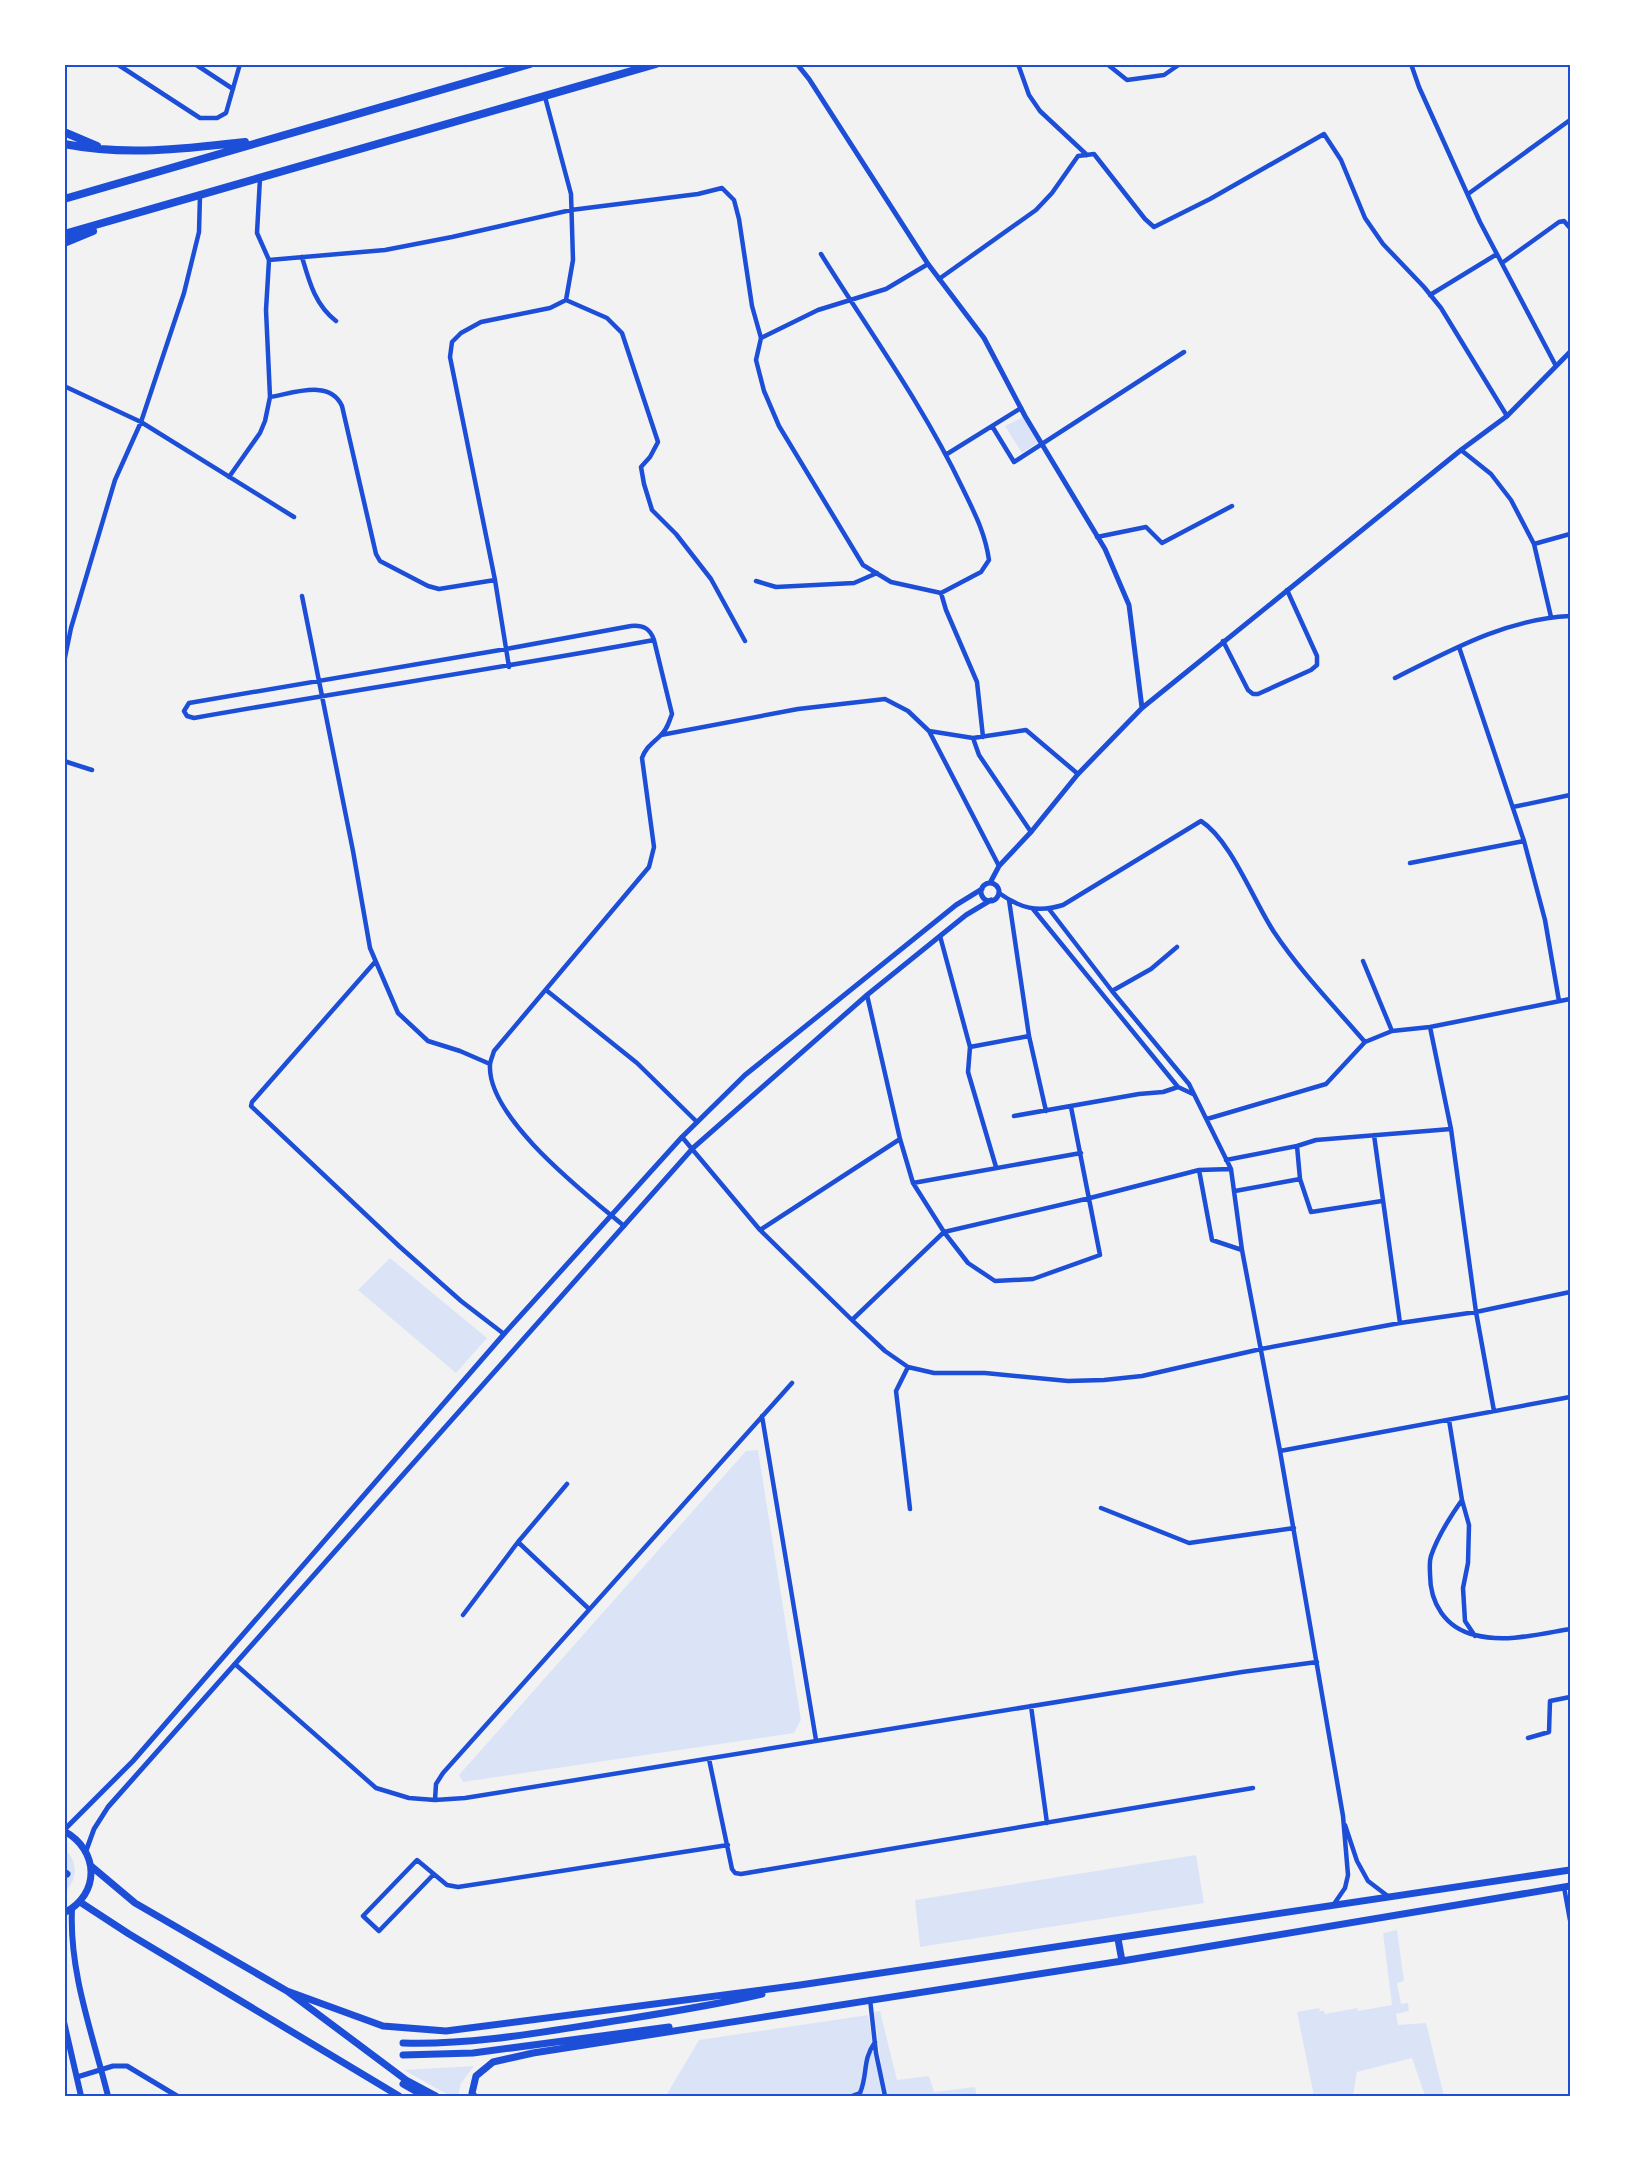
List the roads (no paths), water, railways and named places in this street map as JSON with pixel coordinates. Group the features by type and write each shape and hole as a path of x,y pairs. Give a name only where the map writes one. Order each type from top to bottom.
{"highway":[{"path":"64,199 530,64"},
{"path":"64,234 656,64"},
{"path":"64,132 106,150"},
{"path":"64,144 106,150 166,151 267,140"},
{"path":"64,243 122,218"}],"main road":[{"path":"64,1831 73,1836 86,1851 91,1866 91,1879 87,1892 80,1902 64,1913"},
{"path":"91,1866 135,1903 287,1991 406,2080 436,2097"},
{"path":"287,1991 384,2025 446,2031 800,1985 1570,1870"},
{"path":"474,2097 472,2093 476,2076 493,2062 533,2053 1122,1961 1567,1887"},
{"path":"80,1902 399,2097"},
{"path":"72,1909 71,1935 76,1971 108,2097"},
{"path":"1118,1939 1122,1961"},
{"path":"403,2043 441,2044 531,2034 720,2004 800,1985"},
{"path":"403,2055 473,2053 613,2033 752,2018"},
{"path":"64,2022 81,2097"},
{"path":"401,2082 424,2097"}],"street":[{"path":"117,64 200,118 217,118 226,113 240,64"},
{"path":"195,64 233,89"},
{"path":"797,64 928,264 984,338 1042,446 1105,549 1129,605 1142,708"},
{"path":"1018,64 1029,95 1040,111 1087,155"},
{"path":"1107,64 1127,81 1164,75 1180,64"},
{"path":"1411,64 1419,87 1468,194 1556,366"},
{"path":"545,97 571,194 573,260 566,300"},
{"path":"1468,194 1570,120"},
{"path":"939,279 1036,210 1052,193 1078,156 1094,154 1145,219 1154,226 1210,199 1324,134 1341,160 1365,218 1383,244 1430,295 1464,343 1507,416"},
{"path":"229,477 260,433 266,421 270,397 266,310 268,260 257,233 260,178"},
{"path":"268,260 396,248 572,210 698,194 722,188 734,200 739,219 752,306 761,338 756,360 764,391 779,426 863,565 891,582 941,593 981,572 989,560 986,538 947,454 821,254"},
{"path":"64,662 71,628 115,480 141,422 184,293 199,232 200,195"},
{"path":"1502,263 1559,222 1564,221 1570,228"},
{"path":"1430,295 1497,254"},
{"path":"302,257 314,294 336,321"},
{"path":"761,338 818,310 886,289 928,264"},
{"path":"509,666 495,580 450,357 452,342 461,333 481,322 550,308 566,300"},
{"path":"566,300 607,318 622,333 658,442 651,458 642,467 644,484 652,510 676,534 711,579 745,642"},
{"path":"992,426 1014,462 1184,352"},
{"path":"64,1831 133,1761 504,1334 697,1122 745,1075 956,905 990,883 999,866 1032,832 1078,774 1142,708 1461,450 1507,416 1570,352"},
{"path":"64,386 141,422 294,517"},
{"path":"270,397 315,389 324,390 339,399 376,554 380,561 428,586 439,589 495,580"},
{"path":"947,454 1021,408"},
{"path":"1461,450 1491,474 1511,500 1534,544 1551,616"},
{"path":"1097,537 1146,527 1162,543 1232,506"},
{"path":"1534,544 1570,534"},
{"path":"756,581 776,587 854,583 877,573"},
{"path":"1223,641 1248,690 1253,694 1258,694 1311,670 1317,665 1317,656 1287,590"},
{"path":"941,593 977,682 983,737"},
{"path":"302,596 370,948 375,962 398,1013 428,1041 490,1064"},
{"path":"1395,678 1491,632 1551,616 1570,616"},
{"path":"624,1226 532,1145 500,1102 493,1084 490,1064 494,1052 649,867 654,847 642,758 645,750 668,725 672,714 654,640 648,629 637,625 318,680 189,703 184,711 188,716 194,718 654,640"},
{"path":"1459,647 1524,841 1545,920 1559,1000"},
{"path":"661,735 798,710 885,699 908,711 929,731 999,866"},
{"path":"929,731 973,738 1026,730 1078,774"},
{"path":"973,738 979,755 1032,832"},
{"path":"64,761 92,770"},
{"path":"1513,807 1570,795"},
{"path":"990,883 995,885 999,892 1009,900 1033,909 1049,909 1063,904 1201,821 1225,847 1274,932 1313,983 1365,1042"},
{"path":"1410,863 1524,841"},
{"path":"982,889 984,897 991,900"},
{"path":"86,1851 94,1829 108,1807 693,1148 867,995 966,915 996,898 999,892"},
{"path":"1009,900 1029,1036 1046,1111"},
{"path":"1033,909 1178,1088 1194,1095"},
{"path":"1049,909 1112,992 1189,1084 1231,1169 1242,1250 1281,1451 1343,1816 1348,1875 1345,1888 1332,1907"},
{"path":"940,936 970,1047 968,1072 996,1167"},
{"path":"1112,992 1151,969 1178,947"},
{"path":"1363,961 1392,1031"},
{"path":"375,962 252,1102 251,1106 399,1246 461,1301 504,1334"},
{"path":"546,990 637,1063 697,1122"},
{"path":"867,995 900,1139 913,1183 944,1232 968,1263 994,1281 1033,1278 1100,1255 1071,1107"},
{"path":"1207,1119 1326,1084 1365,1042 1392,1031 1430,1027 1570,999"},
{"path":"1430,1027 1451,1129 1476,1312 1494,1411"},
{"path":"970,1047 1029,1036"},
{"path":"1014,1116 1178,1088"},
{"path":"1226,1160 1316,1140 1451,1129"},
{"path":"1374,1135 1400,1323"},
{"path":"682,1137 760,1230 885,1351 908,1367 934,1373 985,1373 1068,1381 1142,1376 1261,1349 1400,1323 1476,1312 1570,1292"},
{"path":"760,1230 900,1139"},
{"path":"1297,1146 1300,1179 1311,1212 1382,1201"},
{"path":"913,1183 1081,1153"},
{"path":"852,1320 944,1232 1199,1170 1231,1169"},
{"path":"1199,1170 1212,1240 1242,1250"},
{"path":"1235,1191 1300,1179"},
{"path":"908,1367 896,1391 910,1509"},
{"path":"435,1800 436,1785 443,1773 792,1383"},
{"path":"1281,1451 1570,1397"},
{"path":"762,1416 816,1740"},
{"path":"1449,1420 1469,1534 1468,1563 1463,1588 1465,1621 1475,1636"},
{"path":"463,1615 518,1542 567,1484"},
{"path":"1462,1500 1446,1523 1430,1558 1430,1590 1442,1615 1453,1626 1475,1636 1507,1638 1570,1629"},
{"path":"1101,1508 1189,1543 1294,1528"},
{"path":"518,1542 589,1609"},
{"path":"235,1664 376,1788 409,1798 435,1800 465,1798 816,1740 1317,1662"},
{"path":"1528,1738 1549,1732 1550,1701 1570,1697"},
{"path":"1031,1706 1047,1823"},
{"path":"709,1759 732,1869 735,1873 741,1874 1253,1788"},
{"path":"1343,1816 1357,1861 1368,1881 1389,1897"},
{"path":"433,1875 379,1931 363,1916 417,1860 447,1885 458,1887 728,1845"},
{"path":"1567,1887 1570,1920"},
{"path":"870,1999 885,2097"},
{"path":"852,2097 860,2093 865,2082 864,2068 868,2053 875,2042"},
{"path":"77,2077 113,2066 127,2066 177,2097"}]}
